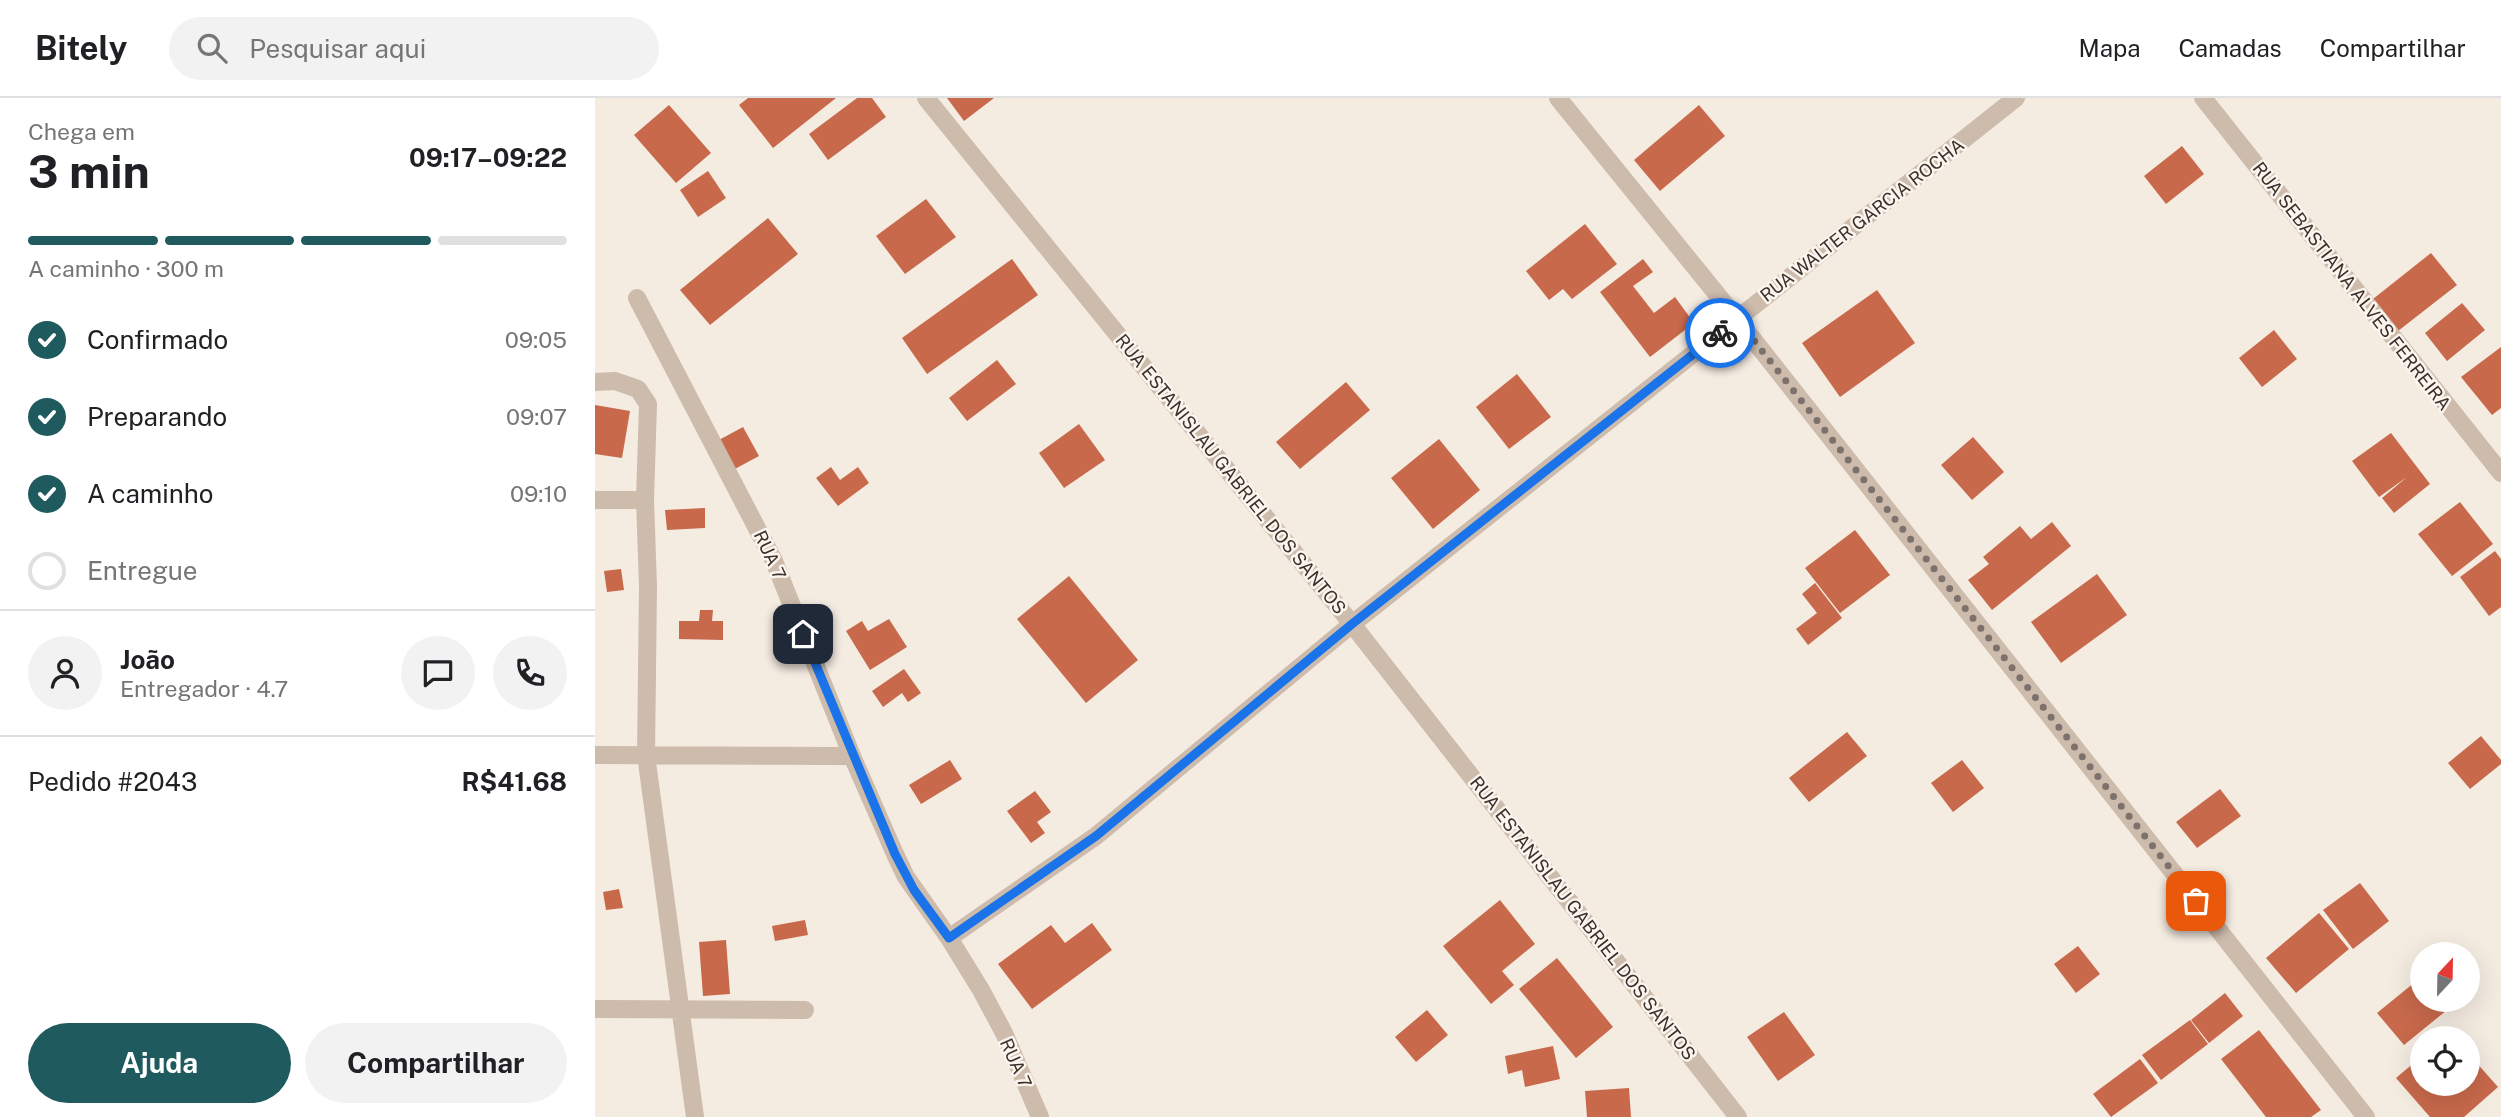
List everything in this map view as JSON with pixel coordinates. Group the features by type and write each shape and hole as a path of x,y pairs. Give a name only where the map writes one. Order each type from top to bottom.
{"street":[{"name":"RUA ESTANISLAU GABRIEL DOS SANTOS","path":"926,98 1352,624 1738,1117"},
{"path":"1558,98 1737,319 2366,1117"},
{"name":"RUA WALTER GARCIA ROCHA","path":"949,938 1096,836 1352,624 2016,98"},
{"name":"RUA SEBASTIANA ALVES FERREIRA","path":"2203,98 2501,473"},
{"name":"RUA 7","path":"638,298 774,561 852,756 906,877 981,990 1040,1117"},
{"path":"595,382 615,381 638,389 648,404 645,500 648,586 646,755 695,1117"},
{"path":"595,500 645,500"},
{"path":"595,755 852,756"},
{"path":"595,1009 805,1010"}],"building":[{"path":"748,98 836,98 773,148 739,105"},
{"path":"857,98 872,98 886,117 828,160 809,134"},
{"path":"947,98 994,98 964,121"},
{"path":"669,105 711,153 676,183 634,135"},
{"path":"1699,105 1725,136 1660,191 1634,160"},
{"path":"2182,146 2204,174 2166,204 2144,176"},
{"path":"708,171 726,198 698,217 680,190"},
{"path":"926,199 956,237 905,274 876,236"},
{"path":"768,218 798,254 710,325 680,290"},
{"path":"1585,224 1617,264 1572,299 1563,289 1549,300 1526,271"},
{"path":"2431,253 2457,285 2398,331 2373,299"},
{"path":"1012,259 1038,295 927,374 902,338"},
{"path":"1643,259 1653,272 1633,286 1654,313 1675,297 1694,323 1650,357 1600,292"},
{"path":"1877,290 1915,343 1840,397 1802,343"},
{"path":"2462,303 2485,330 2447,361 2425,333"},
{"path":"2274,330 2297,359 2262,387 2239,358"},
{"path":"2501,347 2501,408 2492,415 2461,377"},
{"path":"997,360 1016,384 967,421 949,398"},
{"path":"1517,374 1551,417 1509,449 1476,407"},
{"path":"1346,382 1370,410 1300,469 1276,442"},
{"path":"595,405 630,411 622,458 595,454"},
{"path":"1079,424 1105,460 1064,488 1039,453"},
{"path":"743,427 759,456 733,470 717,441"},
{"path":"2391,433 2430,484 2394,513 2382,498 2407,477 2379,497 2352,461"},
{"path":"1973,437 2004,472 1972,500 1941,465"},
{"path":"1439,439 1480,490 1433,529 1391,478"},
{"path":"831,467 840,480 858,467 869,483 838,506 816,478"},
{"path":"2460,502 2493,544 2452,576 2418,534"},
{"path":"705,508 705,528 667,530 665,510"},
{"path":"2052,522 2071,546 1992,610 1968,580 1989,564 1983,557 2020,526 2031,539"},
{"path":"1855,530 1890,575 1840,613 1805,568"},
{"path":"2495,551 2501,559 2501,607 2489,616 2460,577"},
{"path":"621,569 624,590 607,592 604,571"},
{"path":"2097,574 2127,615 2061,663 2031,622"},
{"path":"1069,576 1138,660 1086,703 1017,619"},
{"path":"1815,583 1842,618 1808,645 1796,629 1817,613 1802,594"},
{"path":"700,610 713,610 712,621 723,621 723,640 679,639 679,621 699,621"},
{"path":"889,619 907,647 870,670 846,631 862,621 868,631"},
{"path":"904,669 921,693 908,702 902,693 883,707 872,691"},
{"path":"1847,732 1867,756 1809,802 1789,778"},
{"path":"2481,736 2501,760 2501,764 2470,789 2448,763"},
{"path":"950,760 962,779 921,804 909,785"},
{"path":"1962,760 1984,788 1953,812 1931,783"},
{"path":"2220,789 2241,816 2197,848 2176,822"},
{"path":"1035,791 1051,812 1037,822 1045,833 1031,843 1007,811"},
{"path":"2360,883 2389,921 2353,949 2323,910"},
{"path":"619,889 623,908 606,910 603,892"},
{"path":"1500,900 1535,944 1502,971 1514,985 1491,1004 1443,946"},
{"path":"2319,913 2349,949 2296,993 2266,958"},
{"path":"805,920 808,935 775,941 772,926"},
{"path":"1092,923 1112,950 1032,1009 998,964 1051,925 1065,943"},
{"path":"726,940 730,994 703,996 699,942"},
{"path":"2078,946 2100,974 2076,993 2054,964"},
{"path":"1557,958 1613,1027 1576,1058 1519,989"},
{"path":"2410,986 2410,1012 2445,1012 2427,1026 2410,1026 2410,1040 2404,1045 2377,1013"},
{"path":"2225,993 2243,1016 2209,1043 2191,1020"},
{"path":"1427,1010 1448,1035 1416,1062 1395,1037"},
{"path":"1784,1012 1815,1055 1778,1081 1747,1037"},
{"path":"2190,1020 2208,1044 2161,1080 2142,1055"},
{"path":"2259,1030 2321,1110 2311,1117 2266,1117 2221,1059"},
{"path":"1553,1046 1560,1079 1525,1087 1522,1070 1508,1074 1505,1056"},
{"path":"2140,1059 2158,1083 2111,1117 2093,1094"},
{"path":"2410,1066 2410,1094 2396,1078"},
{"path":"2480,1067 2498,1087 2464,1117 2430,1117 2412,1096 2480,1096"},
{"path":"1629,1088 1631,1117 1587,1117 1585,1091"}],"way so far":[{"path":"1720,333 1737,319 2196,901"}],"route":[{"path":"803,634 878,818 906,877 949,938 1096,836 1352,624 1720,333"}]}
